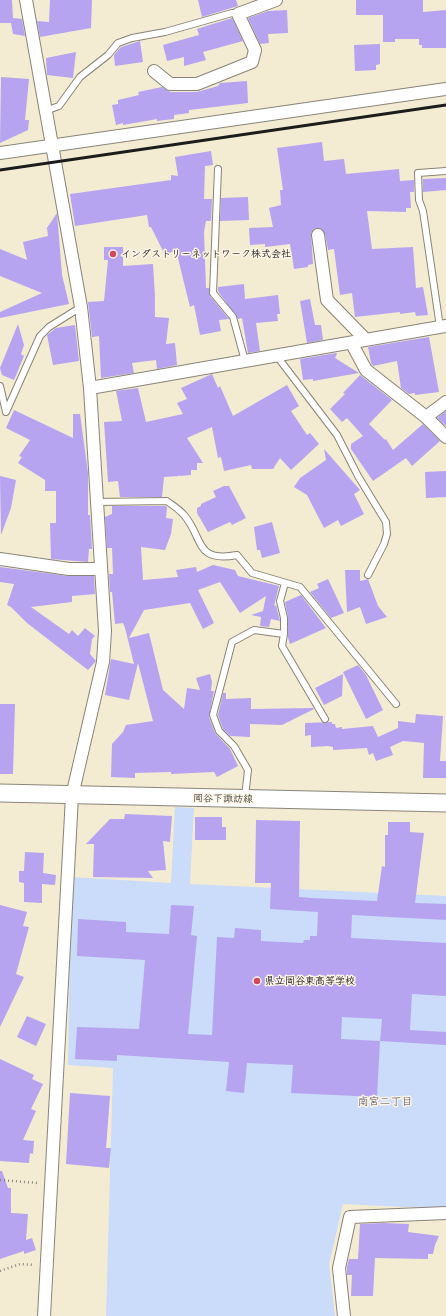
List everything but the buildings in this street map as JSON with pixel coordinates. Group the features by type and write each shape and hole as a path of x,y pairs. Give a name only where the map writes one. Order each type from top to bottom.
{"main road":[{"name":"岡谷下諏訪線","path":"0,793 72,796 446,803"}],"street":[{"path":"26,0 81,307 90,388 105,631 103,662 72,796 44,1316"},
{"path":"154,71 170,84 197,84 252,62 255,50 238,14 276,0"},
{"path":"0,153 446,89"},
{"path":"318,235 327,300 366,340"},
{"path":"90,388 276,355 352,344 366,340 443,326"},
{"path":"352,344 366,370 426,417 446,437"},
{"path":"426,417 446,402"},
{"path":"0,559 69,569 101,569"},
{"path":"344,1316 339,1268 350,1217 446,1213"}],"lane":[{"path":"46,111 59,106 80,77 108,55 118,43 132,38 165,32 232,13 238,14"},
{"path":"218,169 213,293 233,317 245,361"},
{"path":"443,326 423,211 419,200 418,173 446,171"},
{"path":"0,386 6,412 40,336 49,327 81,307"},
{"path":"276,355 337,435 358,476 386,522 388,534 368,575"},
{"path":"96,502 167,501 184,515 204,551 222,558 237,555 252,573 300,587 396,704"},
{"path":"285,583 280,601 284,618 282,646 325,719"},
{"path":"245,799 248,770 234,746 218,731 213,715 232,642 254,630 284,634"}],"path":[{"path":"0,1180 51,1184"},
{"path":"0,1271 20,1264 47,1265"}],"shaded area":[{"name":"県立岡谷東高等学校","path":"175,807 194,808 190,884 446,896 446,1209 343,1204 329,1264 335,1316 106,1316 113,1068 68,1065 71,877 171,883"}],"railway":[{"path":"0,170 446,105"}],"place":[{"name":"インダストリーネットワーク株式会社","path":"113,254"},
{"name":"県立岡谷東高等学校","path":"257,981"}],"district":[{"name":"南宮二丁目","path":"385,1102"}]}
